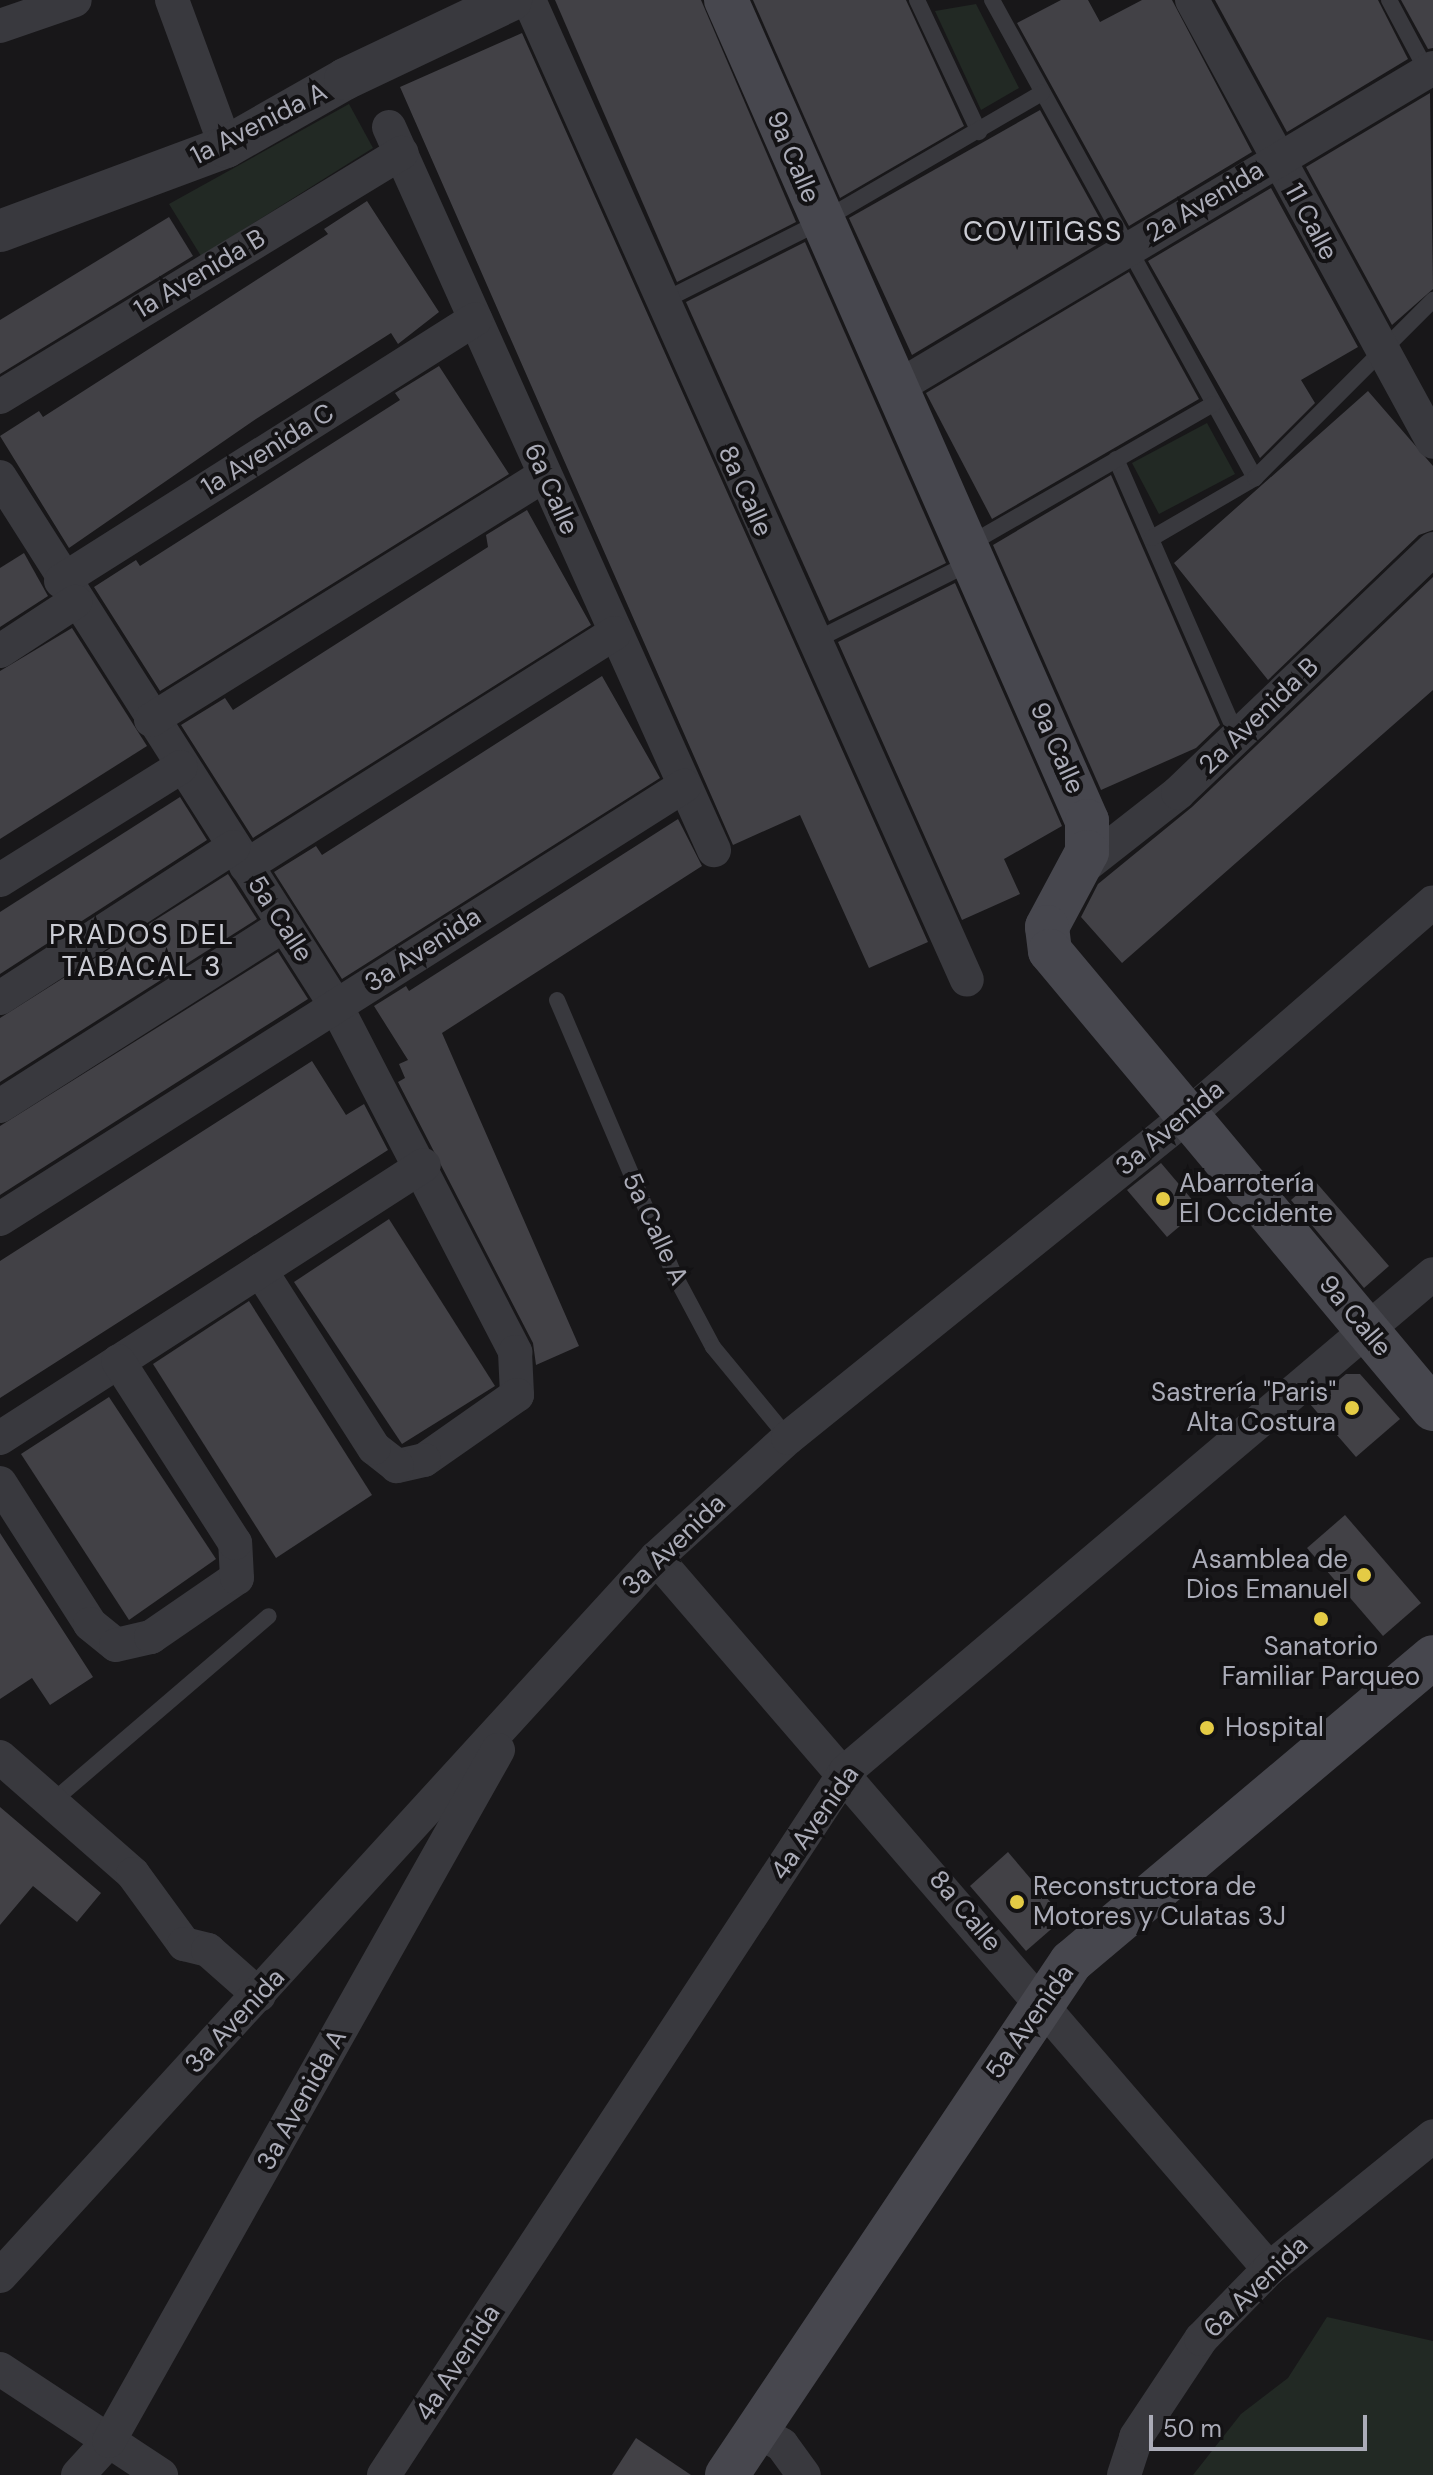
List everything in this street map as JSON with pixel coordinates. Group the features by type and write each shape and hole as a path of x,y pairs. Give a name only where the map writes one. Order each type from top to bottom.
{"main road":[{"name":"9a Calle","path":"726,0 820,222 1087,821 1089,845 1048,923 1048,946 1186,1117 1433,1409"},
{"name":"5a Avenida","path":"727,2475 759,2432 1040,1999 1071,1962 1433,1657"}],"street":[{"path":"0,26 75,0"},
{"path":"172,0 226,147"},
{"name":"1a Avenida A","path":"0,231 226,147 345,79 511,0"},
{"name":"8a Calle","path":"529,0 811,642 967,980"},
{"name":"11 Calle","path":"1192,0 1382,354 1433,442"},
{"name":"2a Avenida","path":"896,388 1277,158 1431,73"},
{"name":"6a Calle","path":"395,140 714,850"},
{"name":"1a Avenida B","path":"0,397 395,140"},
{"name":"1a Avenida C","path":"0,651 68,591 475,319"},
{"path":"151,720 545,475"},
{"name":"5a Calle","path":"0,477 11,525 68,591 336,1006 424,1165 515,1352 521,1382 506,1409 424,1460 397,1466 374,1448 260,1270"},
{"name":"2a Avenida B","path":"1076,873 1238,738 1433,549"},
{"path":"0,998 615,633"},
{"path":"0,880 181,767"},
{"name":"3a Avenida","path":"0,1219 684,786"},
{"name":"3a Avenida","path":"0,2276 516,1718 656,1558 788,1438 1186,1117 1433,902"},
{"path":"0,1106 284,925"},
{"path":"0,1438 424,1165"},
{"name":"4a Avenida","path":"384,2475 846,1771 1433,1274"},
{"path":"0,1483 90,1624 116,1645 151,1637 237,1578 235,1543 118,1361"},
{"name":"8a Calle","path":"656,1558 846,1771 1269,2269"},
{"name":"3a Avenida A","path":"78,2475 109,2441 516,1718"},
{"path":"0,1757 53,1801 157,1903 183,1915 204,1949 259,1995"},
{"name":"6a Avenida","path":"1124,2475 1136,2437 1184,2362 1269,2269 1433,2136"},
{"path":"0,2369 161,2475"},
{"path":"759,2432 782,2445 804,2475"}],"lane":[{"path":"917,0 979,132"},
{"path":"992,0 1126,251 1255,478"},
{"path":"1389,0 1431,73"},
{"path":"661,302 820,222 1042,93"},
{"path":"1152,538 1255,478 1433,300"},
{"path":"811,642 970,554 1116,459 1213,404"},
{"path":"1116,459 1238,738"},
{"name":"5a Calle A","path":"557,1000 680,1285 713,1347 788,1438"},
{"path":"53,1801 269,1616"}],"shaded area":[{"path":"976,4 1019,88 981,110 935,11"},
{"path":"349,104 373,148 201,256 169,204"},
{"path":"1207,423 1235,474 1159,514 1132,463"},
{"path":"1327,2317 1433,2341 1433,2475 1193,2475 1241,2414 1288,2378"}],"building":[{"path":"555,0 701,0 796,222 677,282"},
{"path":"753,0 906,0 964,126 840,198"},
{"path":"1061,0 1088,0 1100,22 1142,0 1172,0 1252,152 1129,226 1017,23"},
{"path":"1215,0 1378,0 1408,59 1287,132"},
{"path":"1401,0 1433,0 1433,48 1428,49"},
{"path":"522,33 928,942 869,968 800,815 733,845 400,87"},
{"path":"1430,93 1433,289 1392,325 1306,167"},
{"path":"1040,110 1110,237 912,355 849,218"},
{"path":"1271,188 1358,347 1301,380 1315,403 1260,458 1148,261"},
{"path":"367,201 439,312 398,344 391,333 253,421 69,548 0,436 39,411 43,417 328,234 324,229"},
{"path":"169,217 193,256 0,374 0,320"},
{"path":"805,242 946,563 829,621 686,302"},
{"path":"1129,272 1199,399 992,519 926,393"},
{"path":"439,366 509,474 160,691 94,587 136,560 140,566 400,400 395,393"},
{"path":"1368,391 1433,466 1433,530 1419,535 1268,680 1174,563"},
{"path":"1111,475 1220,725 1196,748 1101,790 993,545"},
{"path":"527,510 591,625 253,838 181,725 225,698 233,710 488,547 486,535"},
{"path":"24,553 48,596 0,627 0,568"},
{"path":"1433,577 1433,690 1122,963 1081,917 1098,884 1192,807"},
{"path":"955,583 1062,826 1004,859 1020,894 962,920 838,642"},
{"path":"72,628 147,746 0,839 0,671"},
{"path":"602,676 660,778 342,979 274,872 316,846 322,855"},
{"path":"180,797 207,840 0,974 0,912"},
{"path":"678,819 702,866 442,1033 579,1346 536,1365 533,1343 398,1082 405,1078 399,1064 408,1060 374,1006 406,986 409,991"},
{"path":"228,874 257,919 0,1082 0,1018"},
{"path":"278,952 308,999 0,1195 0,1126"},
{"path":"312,1061 346,1115 364,1104 388,1150 0,1398 0,1261"},
{"name":"Abarrotería El Occidente","path":"1161,1163 1200,1209 1167,1237 1127,1190"},
{"path":"1314,1180 1389,1266 1364,1288 1291,1200"},
{"path":"389,1219 495,1386 402,1444 294,1282"},
{"path":"249,1301 372,1495 276,1558 153,1364"},
{"name":"Sastrería \"Paris\" Alta Costura","path":"1346,1374 1360,1374 1400,1419 1356,1457 1310,1404"},
{"path":"109,1397 216,1559 129,1620 21,1454"},
{"name":"Asamblea de Dios Emanuel","path":"1345,1515 1421,1603 1383,1636 1307,1548"},
{"path":"0,1533 93,1677 50,1705 32,1678 0,1699"},
{"path":"0,1807 101,1893 77,1922 33,1886 0,1925"},
{"name":"Reconstructora de Motores y Culatas 3J","path":"1008,1852 1064,1918 1026,1951 970,1886"},
{"path":"636,2438 691,2475 612,2475"}],"place":[{"name":"Abarrotería El Occidente","path":"1163,1199"},
{"name":"Sastrería \"Paris\" Alta Costura","path":"1352,1408"},
{"name":"Asamblea de Dios Emanuel","path":"1364,1575"},
{"name":"Sanatorio Familiar Parqueo","path":"1321,1619"},
{"name":"Hospital","path":"1207,1728"},
{"name":"Reconstructora de Motores y Culatas 3J","path":"1017,1902"}],"district":[{"name":"COVITIGSS","path":"1043,232"},
{"name":"PRADOS DEL TABACAL 3","path":"142,951"}]}
